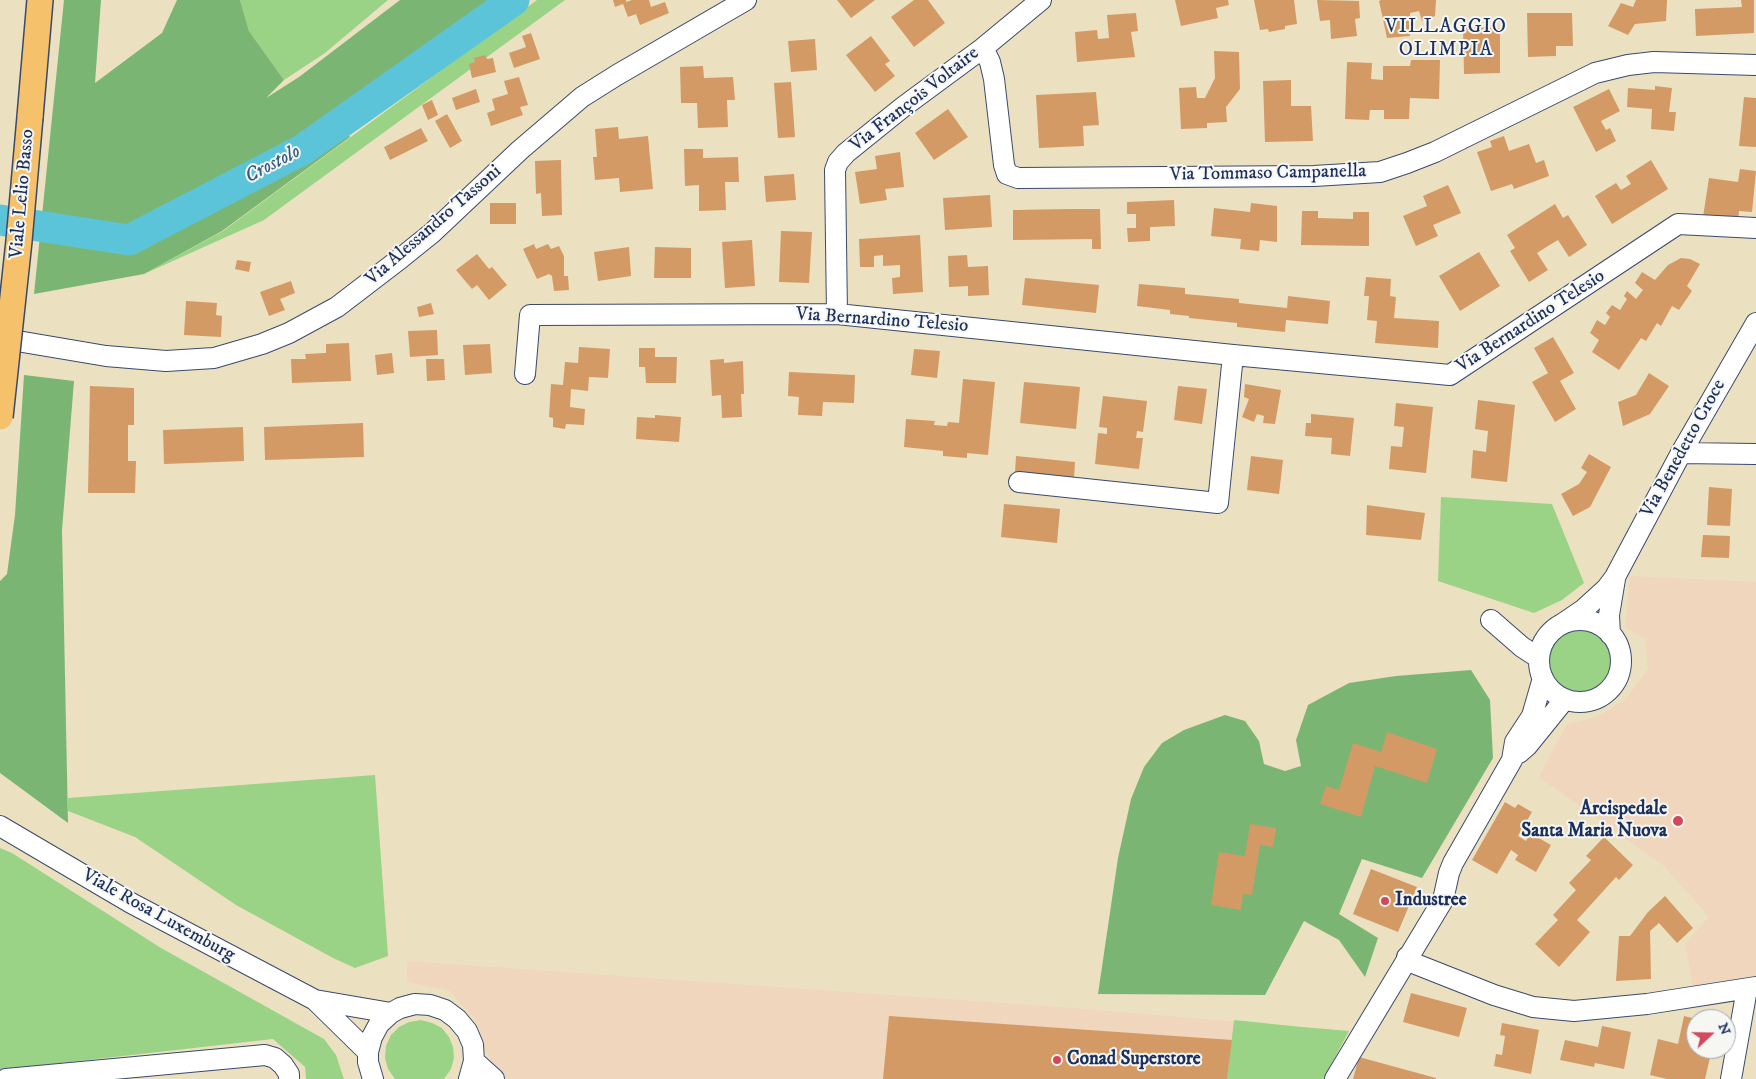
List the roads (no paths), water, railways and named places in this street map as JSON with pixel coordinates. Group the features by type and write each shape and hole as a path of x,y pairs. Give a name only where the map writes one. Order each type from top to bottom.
{"main road":[{"name":"Viale Lelio Basso","path":"0,417 21,225 40,0"}],"street":[{"name":"Via Alessandro Tassoni","path":"0,338 98,354 166,361 214,358 262,344 289,333 337,308 388,269 432,232 520,150 582,97 746,0"},
{"name":"Via François Voltaire","path":"837,314 835,170 838,162 846,153 904,106 983,48 1041,0"},
{"name":"Via Tommaso Campanella","path":"983,48 990,62 994,79 1004,165 1007,174 1018,178 1314,176 1380,172 1435,152 1595,73 1628,65 1654,62 1756,64"},
{"name":"Via Bernardino Telesio","path":"525,374 530,315 837,314 1233,355 1450,375 1678,224 1756,228"},
{"name":"Via Benedetto Croce","path":"1562,624 1584,609 1606,589 1615,577 1681,453 1756,323"},
{"path":"1018,482 1218,502 1233,355"},
{"path":"1681,453 1756,454"},
{"name":"Via Benedetto Croce","path":"1610,634 1609,615 1615,577"},
{"path":"1539,658 1522,647 1491,620 1546,638"},
{"path":"1582,620 1602,627 1610,634 1620,653 1621,664 1614,684 1602,695 1587,702 1576,702 1556,694 1549,687 1543,678 1539,658 1546,638 1553,630 1562,624 1582,620"},
{"path":"1512,760 1515,742 1532,716 1543,678"},
{"path":"1335,1079 1443,900 1453,863 1512,760 1527,746 1565,699"},
{"name":"Viale Rosa Luxemburg","path":"1,826 131,903 315,1000 368,1052"},
{"path":"1407,957 1413,963 1494,995 1533,1007 1574,1011 1647,1004 1752,988 1731,1079"},
{"name":"Viale Rosa Luxemburg","path":"315,1000 391,1014"},
{"path":"372,1079 368,1052 372,1037 379,1024 400,1008 415,1004 430,1005 445,1010 457,1019 467,1031 473,1045 472,1070 494,1079"},
{"path":"6,1079 265,1055 275,1058 283,1065 289,1074 289,1079"}],"waterway":[{"name":"Crostolo","path":"0,220 129,240 302,150 514,0"}],"place":[{"name":"Arcispedale Santa Maria Nuova","path":"1678,821"},
{"name":"Industree","path":"1385,901"},
{"name":"Conad Superstore","path":"1057,1060"}],"district":[{"name":"VILLAGGIO OLIMPIA","path":"1446,40"}]}
